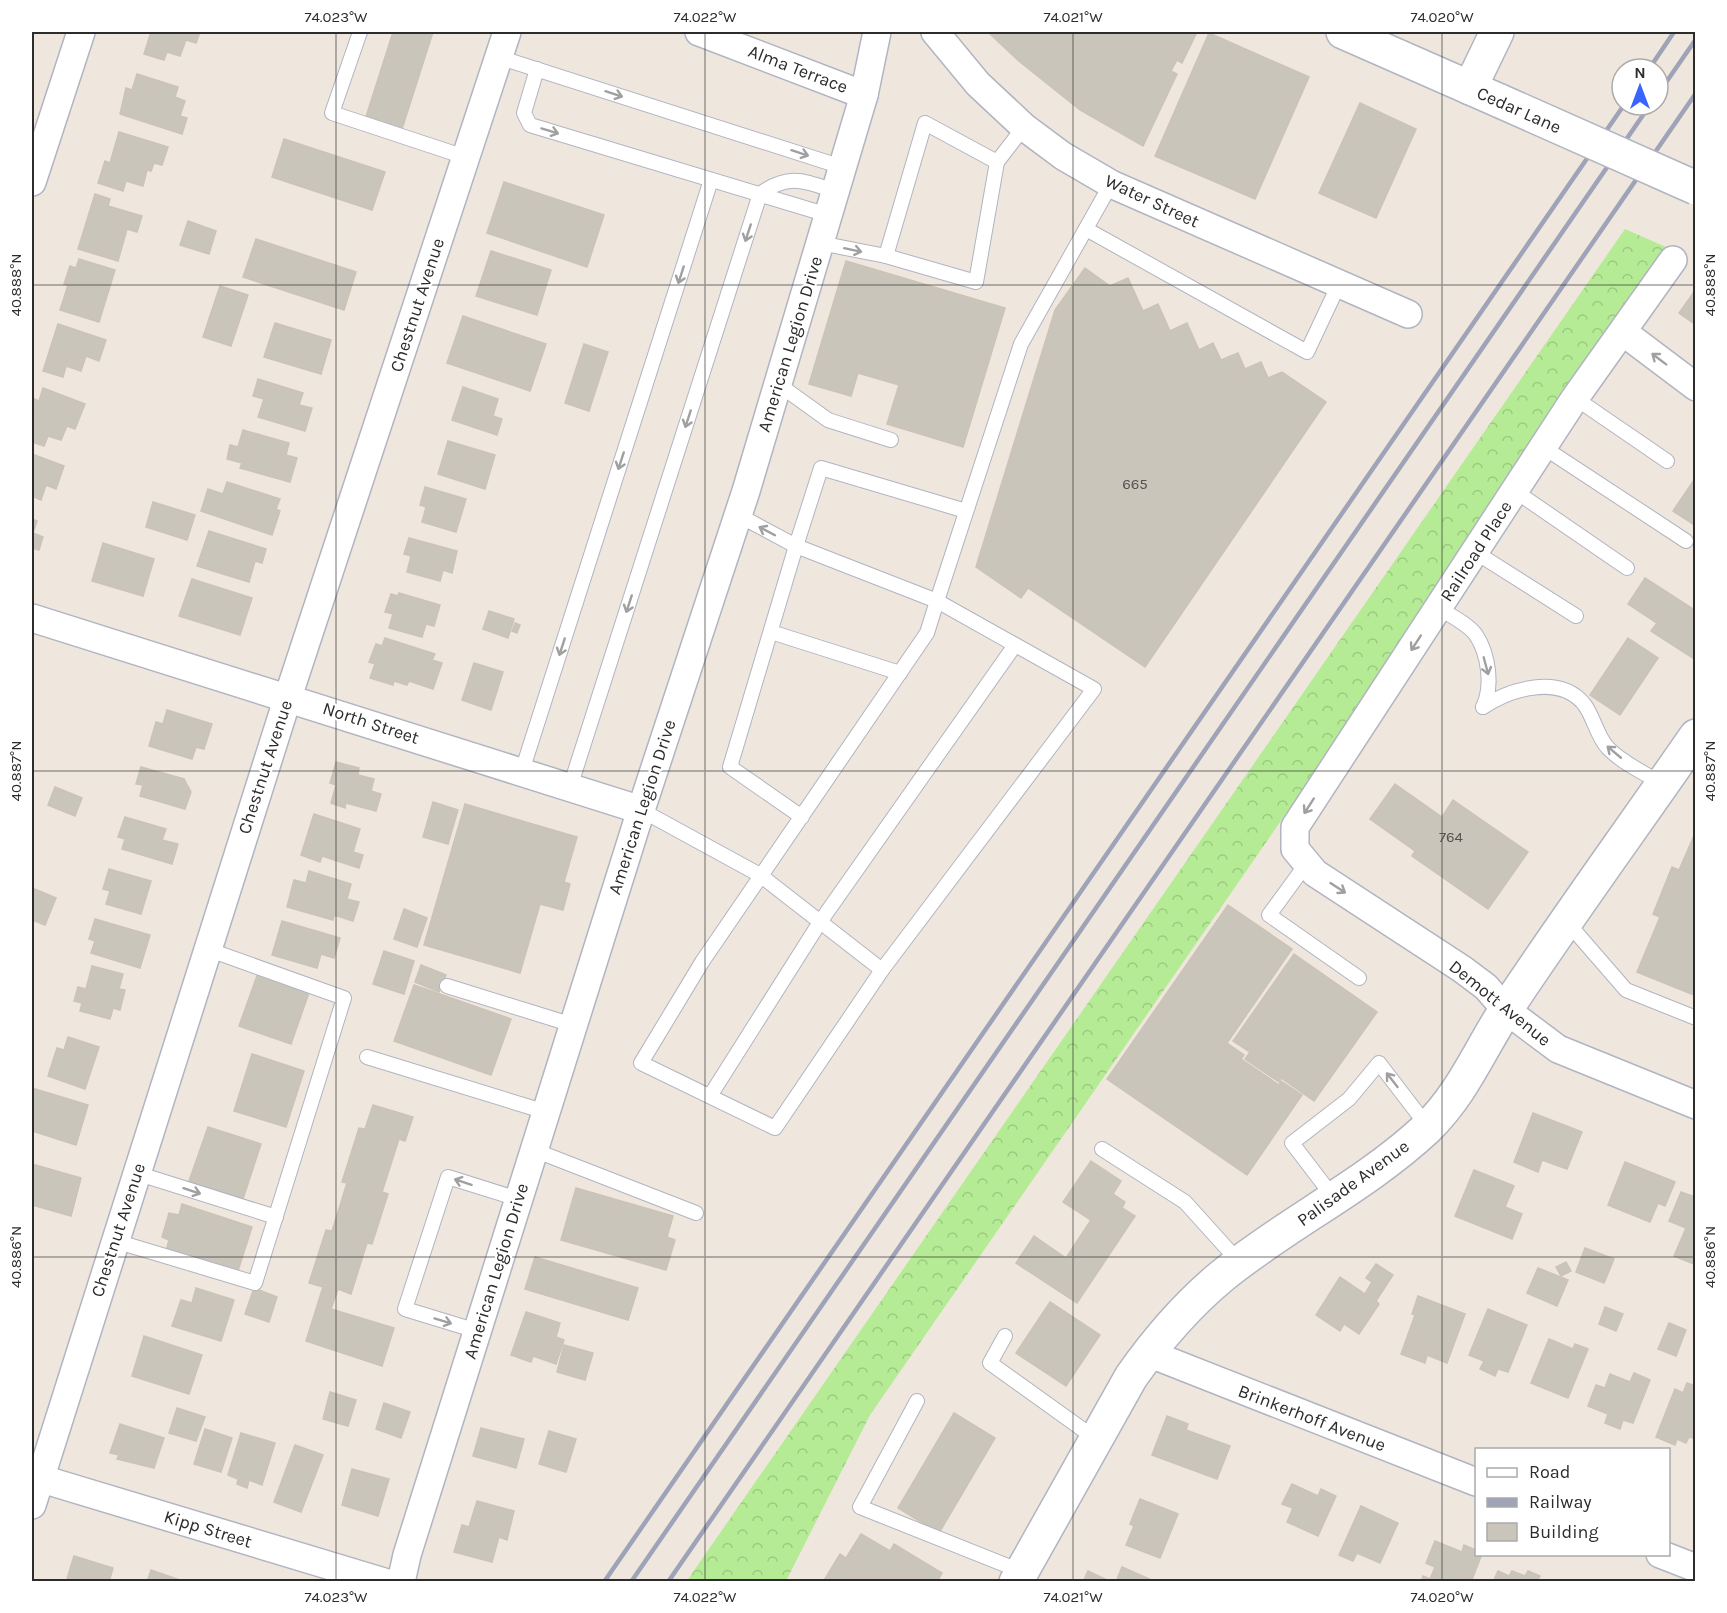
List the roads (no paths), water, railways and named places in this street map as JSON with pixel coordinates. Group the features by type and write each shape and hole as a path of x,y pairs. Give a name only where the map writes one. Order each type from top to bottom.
{"street":[{"path":"32,182 81,32"},
{"name":"Alma Terrace","path":"699,32 864,94"},
{"name":"American Legion Drive","path":"401,1581 407,1555 573,1025 738,515 864,94 877,32"},
{"name":"Water Street","path":"935,32 978,84 1024,127 1063,156 1111,184 1408,314"},
{"name":"Cedar Lane","path":"1343,32 1695,188"},
{"path":"1470,88 1497,32"},
{"name":"Chestnut Avenue","path":"32,1505 35,1478 115,1241 288,697 503,44"},
{"name":"Railroad Place","path":"1301,856 1295,827 1575,398 1673,260"},
{"path":"1623,332 1695,387"},
{"name":"North Street","path":"32,618 641,810"},
{"name":"Palisade Avenue","path":"1019,1576 1131,1377 1148,1353 1183,1312 1240,1263 1387,1162 1428,1126 1464,1085 1506,1010 1695,736"},
{"name":"Demott Avenue","path":"1301,856 1315,873 1486,987 1506,1010 1558,1049 1695,1105"},
{"name":"Brinkerhoff Avenue","path":"1148,1353 1475,1482"},
{"name":"Kipp Street","path":"35,1478 384,1581"},
{"path":"1665,1556 1695,1568"}],"lane":[{"path":"360,32 332,114 465,157"},
{"path":"503,44 537,69 835,191"},
{"path":"537,69 524,113 530,125 760,194 835,191"},
{"path":"886,256 925,123 997,162"},
{"path":"820,243 886,256 976,282 997,162 1024,127"},
{"path":"570,787 760,194 771,186 796,179 835,191"},
{"path":"522,771 711,180"},
{"path":"738,515 796,546 937,601 1094,689 882,970 775,1128 641,1063 702,962 927,633 937,601 966,511 1021,344 1111,184"},
{"path":"1086,229 1307,352 1339,284"},
{"path":"778,384 828,420 891,440"},
{"path":"1575,398 1666,461"},
{"path":"1543,447 1686,541"},
{"path":"801,817 730,768 821,468 966,511"},
{"path":"1515,491 1627,568"},
{"path":"1475,552 1576,616"},
{"path":"1438,608 1476,634 1490,689 1483,707 1500,696 1537,687 1551,687 1572,694 1586,706 1607,748 1662,784"},
{"path":"771,632 900,673"},
{"path":"710,1096 820,921 1015,645"},
{"path":"641,810 760,875 882,970"},
{"path":"1301,856 1269,915 1359,978"},
{"path":"1567,922 1626,990 1695,1018"},
{"path":"115,1241 255,1283 276,1217 344,998 207,949"},
{"path":"447,986 573,1025"},
{"path":"367,1057 546,1112"},
{"path":"1334,1198 1292,1143 1349,1099 1379,1063 1428,1126"},
{"path":"1102,1149 1185,1202 1240,1263"},
{"path":"534,1150 696,1213"},
{"path":"136,1173 276,1217"},
{"path":"477,1331 405,1309 447,1177 518,1199"},
{"path":"1005,1336 990,1363 1096,1439"},
{"path":"916,1401 860,1507 1019,1576"}],"railway":[{"path":"1657,57 1674,32"},
{"path":"1670,77 1696,39"},
{"path":"668,1582 1696,93"},
{"path":"604,1582 1616,117"},
{"path":"631,1582 1642,117"}]}
